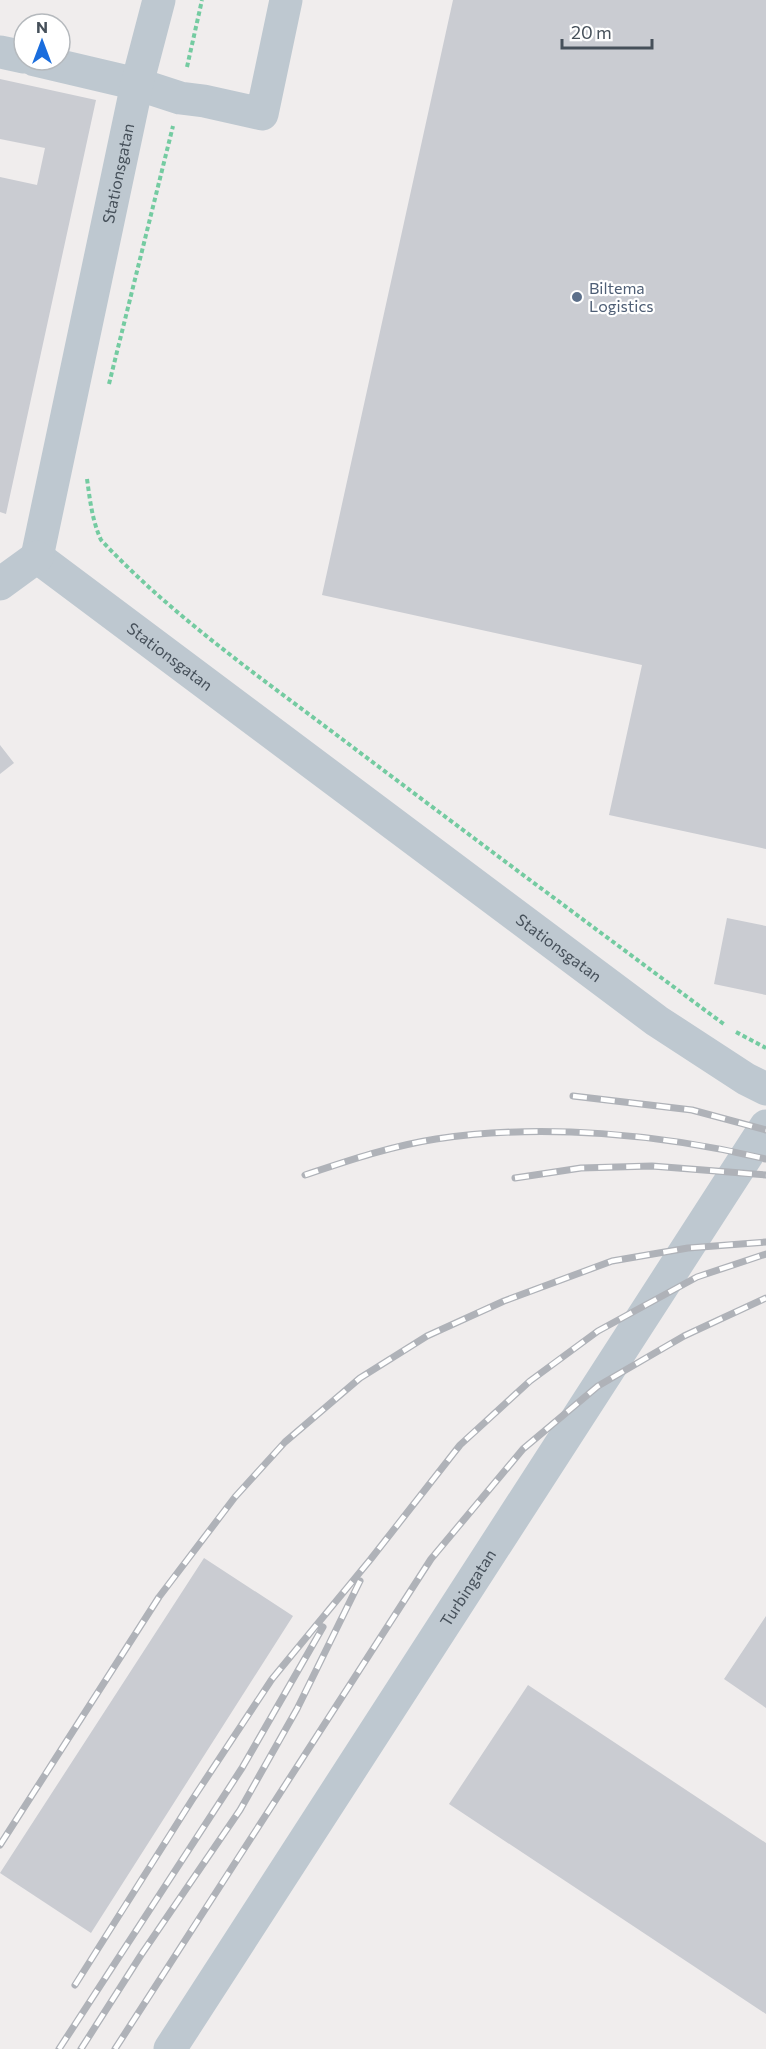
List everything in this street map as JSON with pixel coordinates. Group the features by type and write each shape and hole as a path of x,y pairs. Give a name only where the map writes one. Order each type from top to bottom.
{"street":[{"name":"Stationsgatan","path":"159,0 137,84 36,556 648,1014 746,1079 766,1089"},
{"path":"72,69 137,84 180,98 262,114 286,0"},
{"path":"0,584 36,556"},
{"name":"Turbingatan","path":"170,2049 766,1126"}],"path":[{"path":"106,393 180,98 202,0"},
{"path":"87,472 90,505 101,540 166,603 489,851 732,1030 766,1048"}],"building":[{"name":"Biltema Logistics","path":"453,0 766,0 766,849 609,815 642,665 322,595"},
{"path":"0,79 96,100 6,514 0,512 0,177 37,185 45,148 0,139"},
{"path":"0,745 14,763 0,774"},
{"path":"727,918 766,926 766,995 714,984"},
{"path":"204,1558 293,1616 91,1933 0,1873"},
{"path":"766,1616 766,1708 724,1679"},
{"path":"528,1685 766,1843 766,2014 449,1804"}],"railway":[{"path":"573,1096 692,1110 766,1130"},
{"path":"305,1175 369,1154 419,1142 476,1134 518,1132 644,1137 766,1159"},
{"path":"515,1178 581,1168 652,1166 766,1175"},
{"path":"0,1845 159,1597 235,1497 285,1442 360,1378 427,1336 504,1301 612,1261 688,1248 766,1242"},
{"path":"75,1985 272,1679 370,1560 460,1445 530,1381 598,1331 697,1277 766,1254"},
{"path":"115,2049 431,1559 523,1449 598,1386 684,1336 766,1298"},
{"path":"81,2049 141,1955 240,1810 297,1709 360,1581"},
{"path":"59,2049 242,1768 323,1627"}],"place":[{"name":"Biltema Logistics","path":"577,297"}]}
